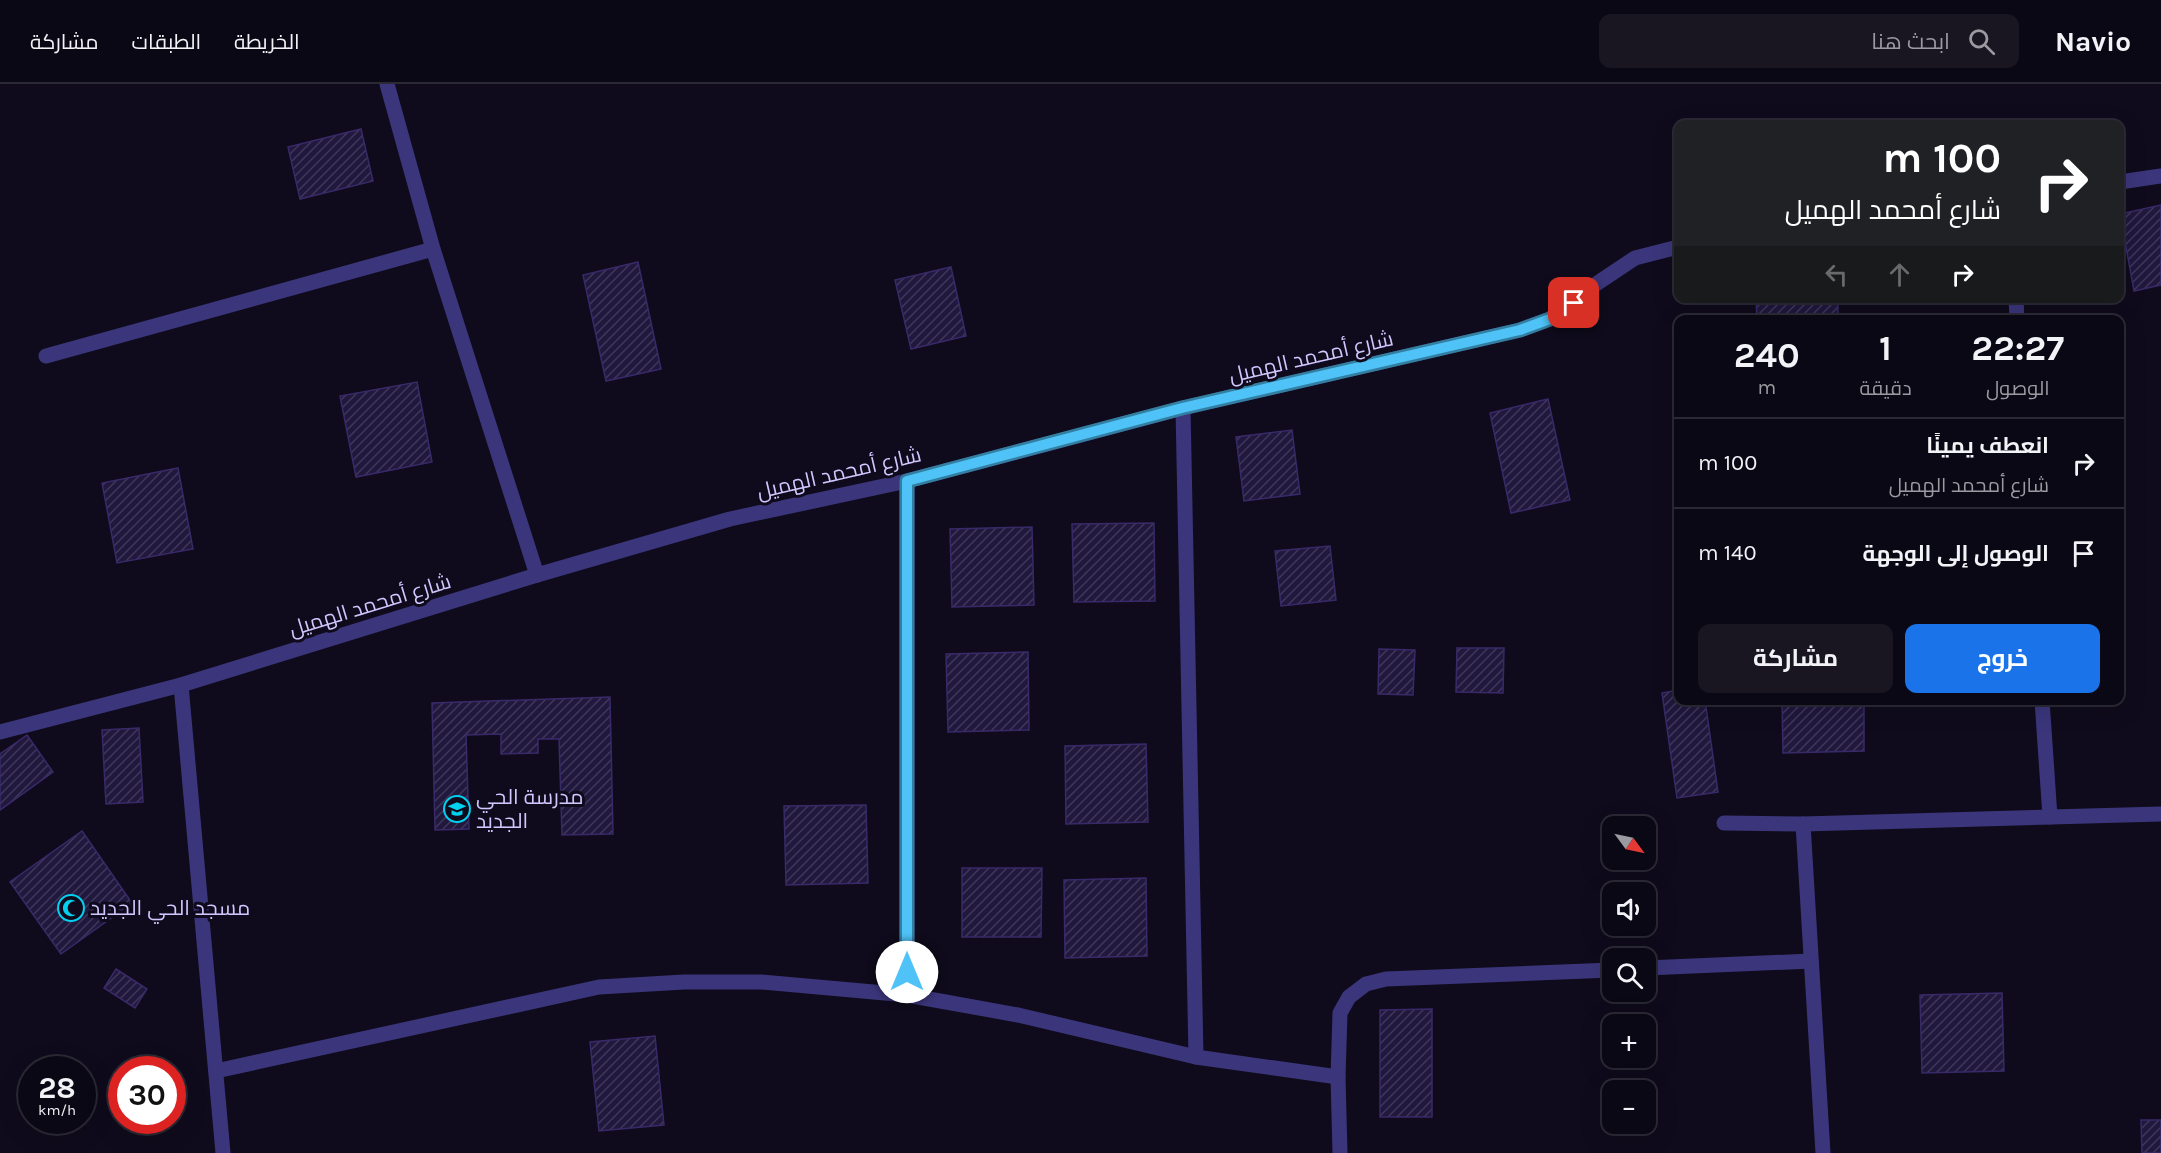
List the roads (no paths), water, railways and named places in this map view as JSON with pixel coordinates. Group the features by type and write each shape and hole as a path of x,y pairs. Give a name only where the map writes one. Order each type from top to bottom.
{"street":[{"path":"387,84 433,249 537,575"},
{"path":"2124,181 2161,176"},
{"name":"شارع أمحمد الهميل","path":"0,732 182,685 537,575 730,519 907,481 1182,408 1520,330 1550,319 1635,258 1674,248"},
{"path":"46,356 433,249"},
{"path":"1182,408 1196,1057"},
{"path":"907,481 907,995"},
{"path":"182,685 223,1153"},
{"path":"2042,705 2050,817"},
{"path":"1724,823 1803,824 2161,814"},
{"path":"1803,824 1823,1153"},
{"path":"1656,968 1811,961"},
{"path":"1340,1153 1338,1077 1340,1013 1349,997 1365,984 1386,979 1602,970"},
{"path":"216,1071 599,987 684,982 761,982 907,995 1018,1015 1196,1057 1338,1077"}],"place":[{"name":"مدرسة الحي الجديد","path":"457,809"},
{"name":"مسجد الحي الجديد","path":"71,908"}]}
